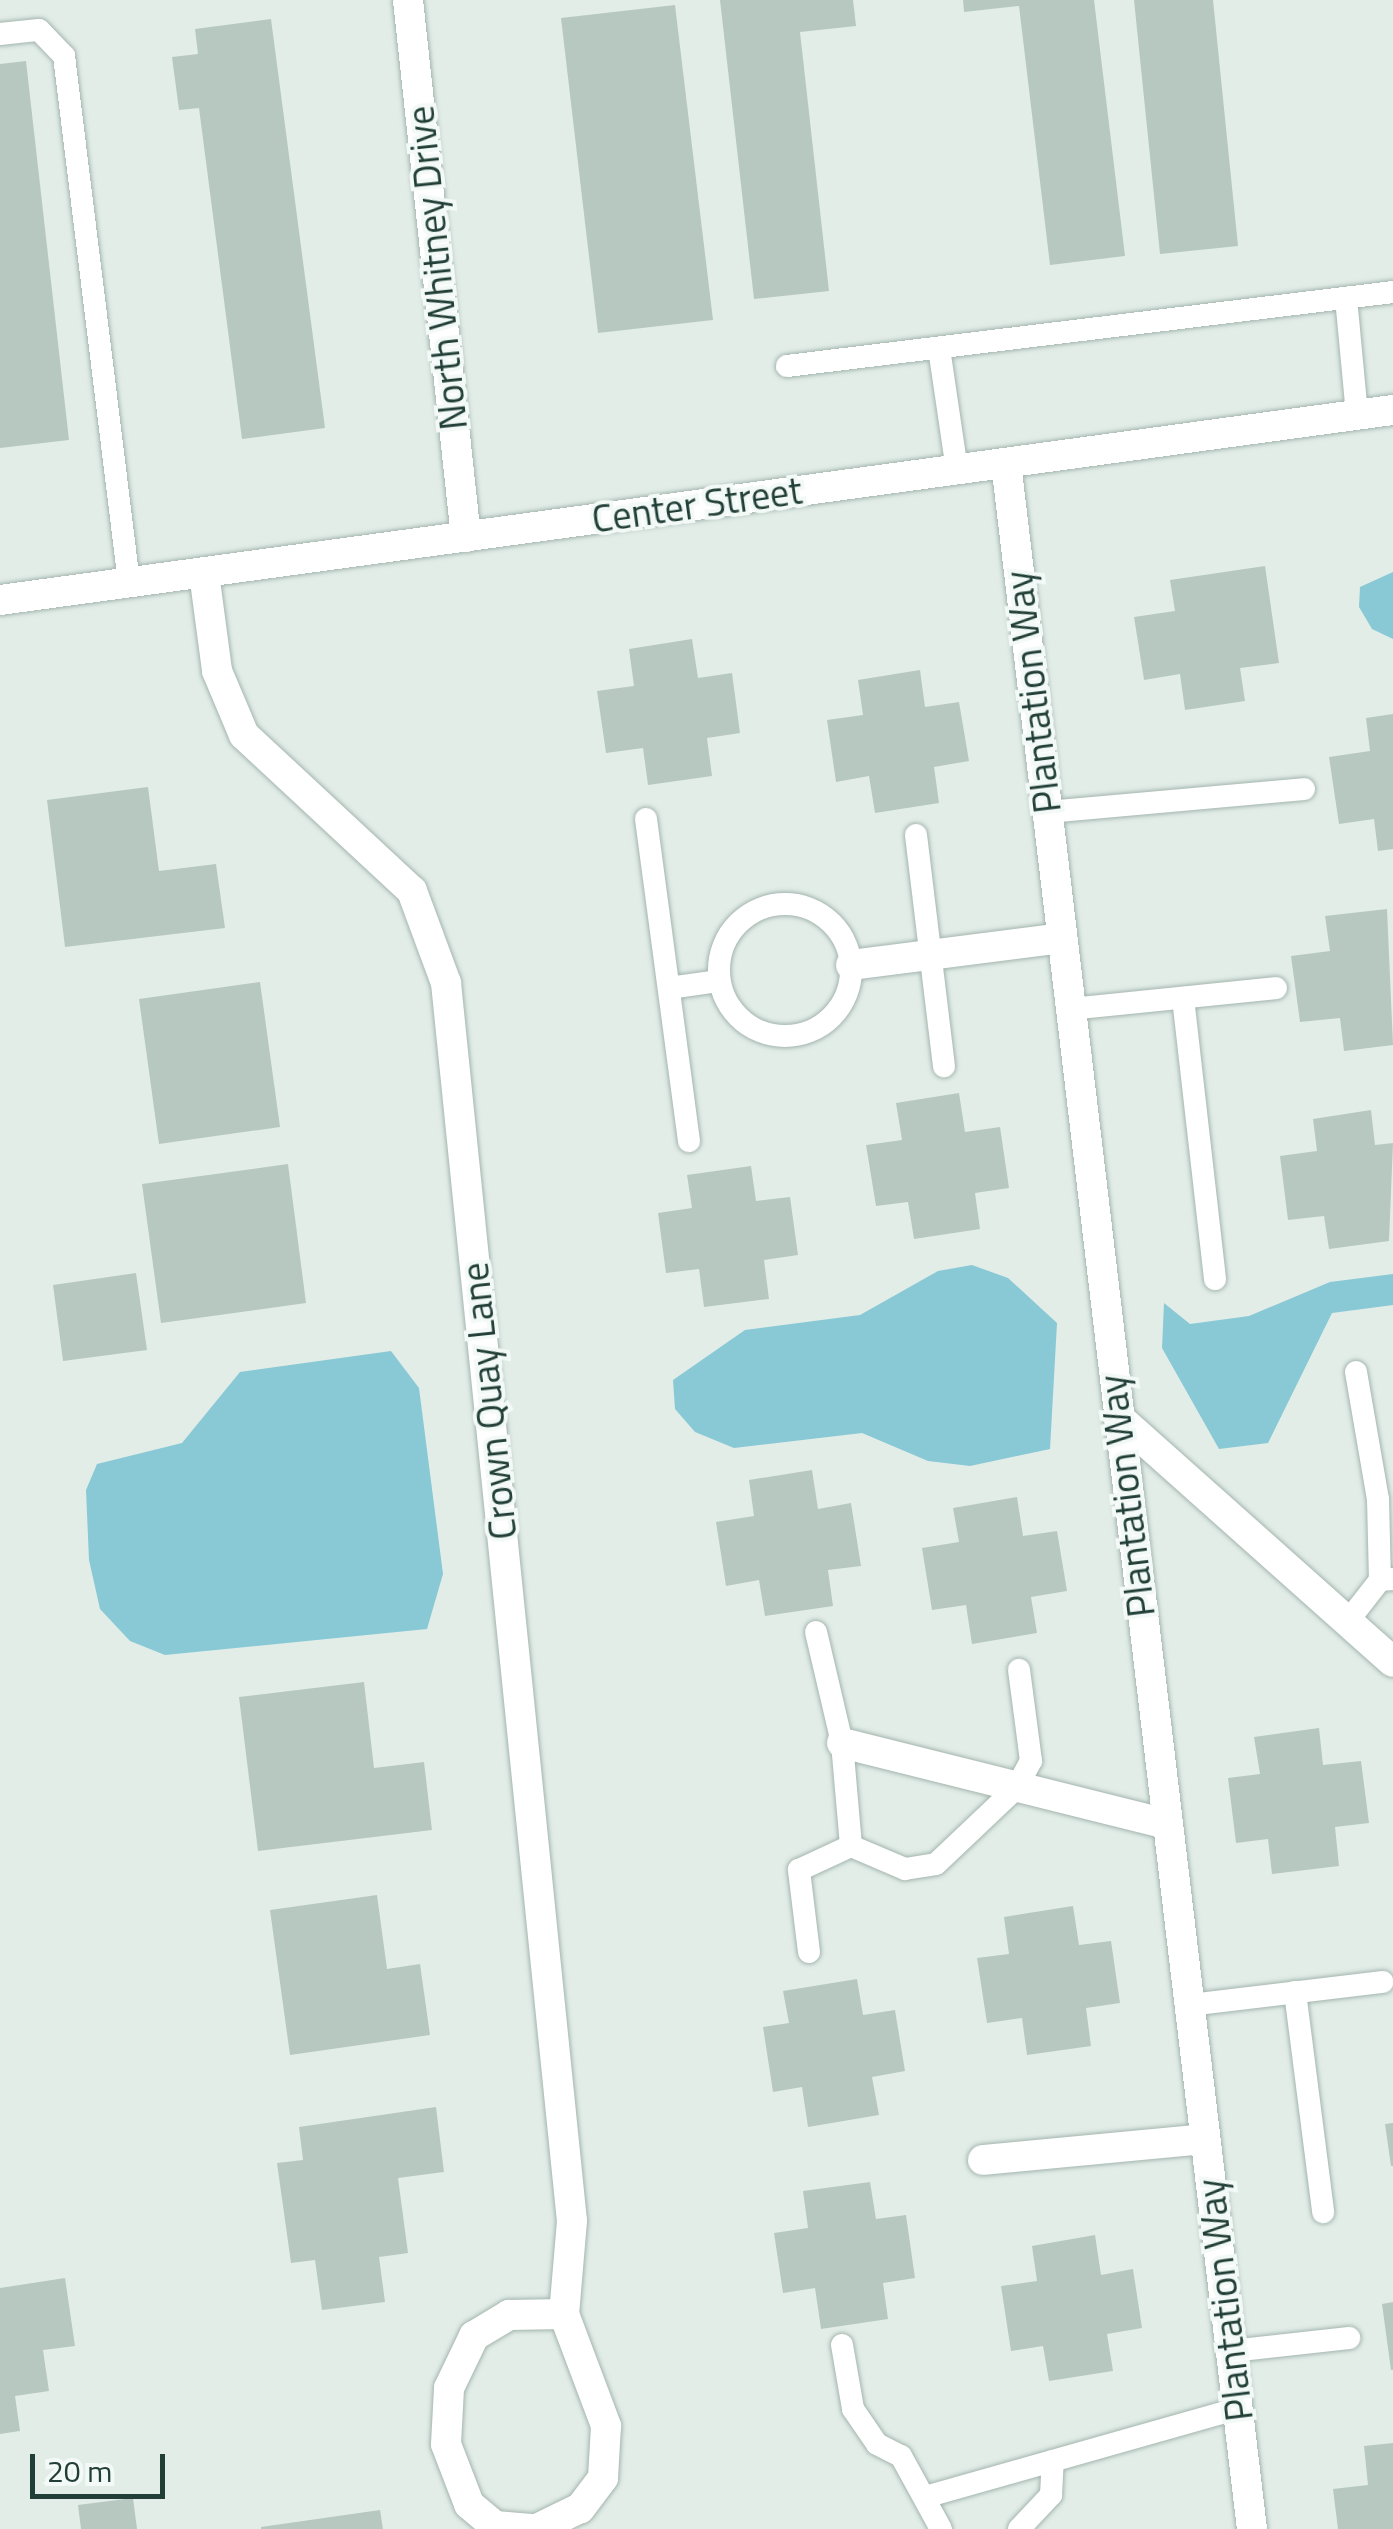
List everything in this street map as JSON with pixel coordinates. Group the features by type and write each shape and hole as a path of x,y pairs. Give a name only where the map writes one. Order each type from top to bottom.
{"street":[{"name":"North Whitney Drive","path":"408,0 466,537"},
{"name":"Center Street","path":"0,600 1393,410"},
{"name":"Plantation Way","path":"1006,463 1164,1823 1252,2529"},
{"name":"Crown Quay Lane","path":"204,573 217,671 244,735 412,891 446,983 572,2221 564,2314 606,2426 603,2478 580,2508 534,2529 495,2526 469,2504 446,2444 450,2388 474,2336 510,2315 564,2314"},
{"path":"851,965 1062,938"},
{"path":"1118,1416 1393,1662"},
{"path":"842,1742 1164,1823"},
{"path":"984,2160 1206,2138"}],"lane":[{"path":"0,34 39,30 64,56 130,582"},
{"path":"788,366 940,355 1393,292"},
{"path":"1346,298 1357,415"},
{"path":"940,355 957,470"},
{"path":"1047,812 1304,789"},
{"path":"646,819 689,1141"},
{"path":"916,835 944,1066"},
{"path":"767,906 817,912 851,965 839,1008 798,1036 750,1028 718,980 732,930 767,906"},
{"path":"669,988 718,980"},
{"path":"1070,1010 1276,988"},
{"path":"1183,998 1215,1279"},
{"path":"1348,1621 1386,1579 1356,1372"},
{"path":"816,1632 842,1742 851,1846"},
{"path":"809,1952 799,1870 851,1846 905,1870 936,1864 1018,1786 1031,1760 1019,1670"},
{"path":"1189,2005 1383,1982"},
{"path":"1295,1992 1323,2212"},
{"path":"1230,2351 1349,2338"},
{"path":"842,2345 853,2409 877,2444 902,2456 926,2497 938,2528"},
{"path":"926,2497 1238,2409"},
{"path":"1019,2529 1052,2495 1053,2461"}],"water":[{"path":"1393,572 1393,639 1372,629 1359,607 1360,587"},
{"path":"972,1265 1008,1278 1057,1323 1050,1449 970,1466 928,1461 862,1433 734,1448 695,1432 675,1409 673,1380 745,1330 860,1315 938,1271"},
{"path":"1393,1274 1393,1305 1332,1313 1268,1443 1219,1449 1162,1348 1164,1303 1190,1324 1249,1316 1330,1282"},
{"path":"391,1351 419,1388 443,1574 427,1629 165,1655 130,1641 100,1609 89,1560 86,1490 97,1464 182,1443 240,1372"}],"building":[{"path":"720,0 853,0 856,26 800,32 829,291 754,299"},
{"path":"963,0 1094,0 1125,256 1050,265 1019,6 964,12"},
{"path":"1134,0 1213,0 1238,246 1160,254"},
{"path":"675,5 713,320 598,333 561,18"},
{"path":"271,19 325,428 242,439 199,108 179,110 172,57 198,54 195,29"},
{"path":"26,61 69,440 0,448 0,64"},
{"path":"1265,566 1279,663 1240,668 1245,701 1185,710 1180,674 1144,680 1134,617 1175,611 1170,580"},
{"path":"692,639 698,678 732,673 740,733 707,738 712,776 648,785 643,748 606,753 597,691 634,686 629,649"},
{"path":"920,670 925,707 959,702 969,761 934,767 939,803 875,813 869,776 836,782 827,720 863,715 858,680"},
{"path":"1393,714 1393,849 1378,851 1374,819 1339,824 1329,757 1370,751 1366,718"},
{"path":"148,787 159,871 216,864 225,928 65,947 47,800"},
{"path":"1387,909 1393,1045 1344,1051 1340,1018 1300,1022 1291,956 1330,951 1325,916"},
{"path":"260,982 280,1127 159,1144 139,999"},
{"path":"959,1093 965,1132 1000,1127 1009,1188 975,1193 980,1229 914,1239 908,1202 876,1206 866,1145 902,1140 896,1103"},
{"path":"1371,1110 1375,1145 1393,1143 1389,1241 1329,1249 1324,1216 1288,1220 1280,1156 1317,1151 1313,1119"},
{"path":"288,1164 306,1303 161,1323 142,1184"},
{"path":"751,1166 756,1201 790,1197 798,1255 764,1260 769,1299 704,1307 699,1269 666,1273 658,1213 692,1208 687,1175"},
{"path":"136,1273 147,1350 63,1361 53,1285"},
{"path":"812,1470 818,1509 851,1503 861,1566 828,1570 833,1606 765,1616 759,1580 726,1586 716,1522 754,1516 749,1480"},
{"path":"1017,1497 1023,1536 1057,1531 1067,1591 1031,1597 1037,1633 972,1644 966,1605 932,1610 922,1548 959,1542 953,1508"},
{"path":"364,1682 374,1768 424,1762 432,1830 258,1851 239,1697"},
{"path":"1319,1728 1323,1765 1361,1761 1369,1823 1335,1827 1339,1866 1272,1874 1268,1839 1236,1843 1228,1778 1260,1774 1254,1737"},
{"path":"377,1895 387,1969 420,1964 430,2035 290,2055 270,1910"},
{"path":"1073,1906 1079,1945 1111,1941 1120,2003 1086,2008 1091,2046 1027,2055 1022,2018 987,2023 977,1958 1009,1954 1004,1917"},
{"path":"857,1979 863,2015 895,2010 905,2071 872,2077 879,2115 808,2127 802,2087 773,2092 763,2027 789,2023 783,1991"},
{"path":"436,2107 444,2172 398,2178 408,2253 379,2257 385,2302 322,2310 315,2260 291,2263 277,2163 303,2160 299,2127"},
{"path":"1393,2123 1393,2166 1391,2166 1385,2124"},
{"path":"870,2182 876,2219 906,2215 915,2278 883,2283 888,2319 821,2329 815,2288 783,2293 774,2233 808,2228 803,2191"},
{"path":"1095,2235 1101,2275 1133,2269 1142,2328 1107,2334 1113,2371 1049,2381 1043,2346 1011,2351 1001,2286 1037,2281 1032,2246"},
{"path":"65,2278 75,2346 43,2350 49,2391 15,2396 20,2431 0,2434 0,2288"},
{"path":"1393,2302 1393,2370 1391,2370 1382,2304"},
{"path":"1393,2443 1393,2529 1338,2529 1333,2489 1368,2485 1364,2446"},
{"path":"133,2498 137,2529 81,2529 78,2505"},
{"path":"380,2510 383,2529 261,2529 261,2527"}]}
